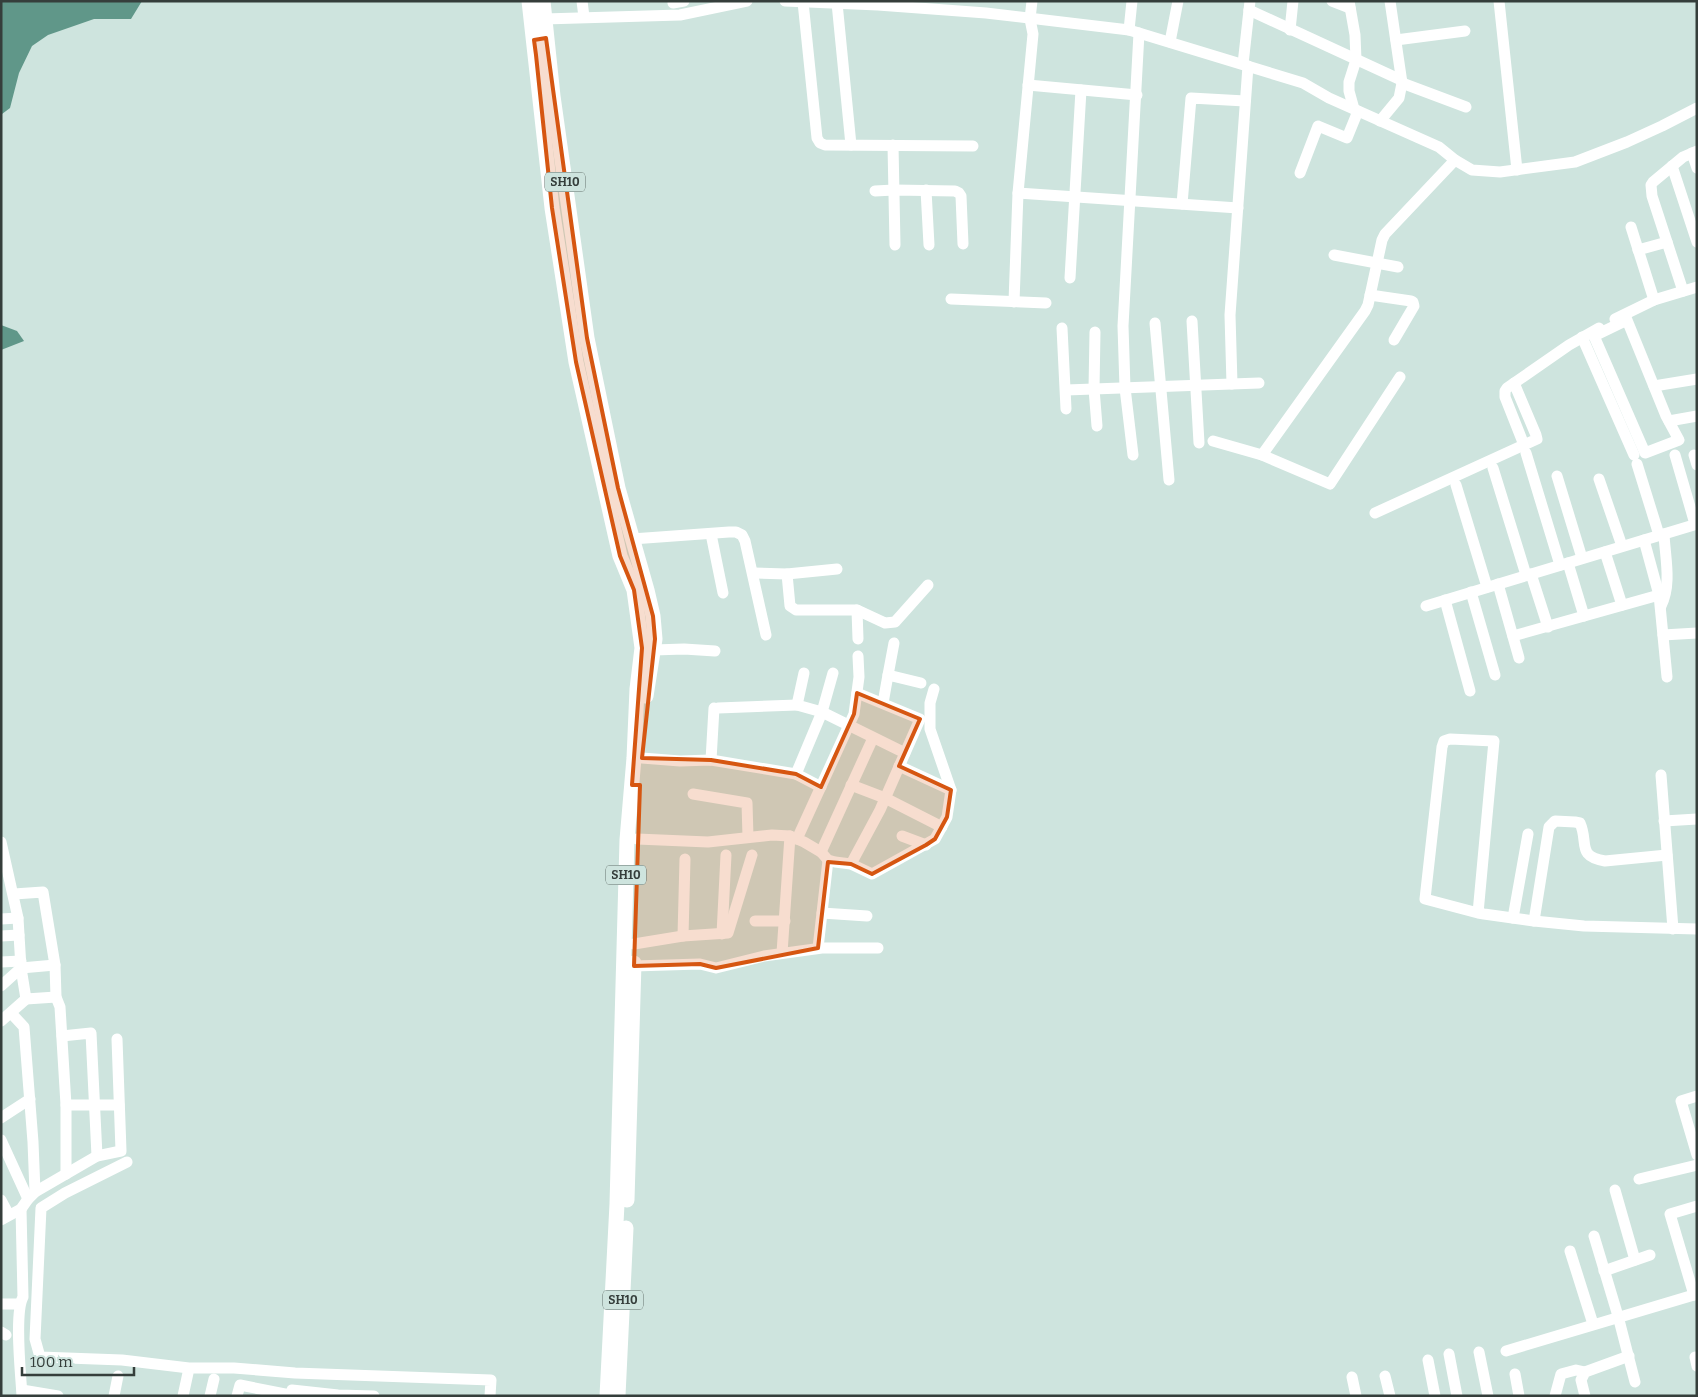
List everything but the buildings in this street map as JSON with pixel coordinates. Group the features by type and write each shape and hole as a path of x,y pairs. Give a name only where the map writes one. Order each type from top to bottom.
{"main road":[{"name":"SH10","path":"530,1 552,96 587,338 618,488 653,616 655,639 647,689 642,758 627,840 617,1207 607,1396"},
{"name":"SH10","path":"543,1 544,19 540,39 552,208 576,362 620,556 637,600 642,648 637,689 637,839 634,966 628,1180 618,1396"}],"street":[{"path":"582,1 584,16"},
{"path":"544,19 584,16 680,14 747,1"},
{"path":"785,1 987,7 1030,18 1134,32 1303,83 1329,98 1439,147 1455,160 1472,170 1500,172 1575,162 1627,142 1697,108"},
{"path":"1014,302 1018,193 1033,34 1030,18 1032,1"},
{"path":"1132,1 1136,95 1123,326 1125,388 1134,455"},
{"path":"1170,42 1178,1"},
{"path":"1290,30 1293,1"},
{"path":"1300,173 1318,126 1347,138 1356,110 1349,91 1356,60 1355,35 1350,5 1332,1"},
{"path":"1380,121 1399,98 1402,82 1390,1"},
{"path":"1499,1 1517,170"},
{"path":"803,2 817,138 820,143 825,145 973,146"},
{"path":"837,3 851,145"},
{"path":"1232,384 1230,315 1250,6 1290,30 1402,82 1466,106"},
{"path":"1396,40 1465,32"},
{"path":"1028,86 1136,95"},
{"path":"1070,278 1082,90"},
{"path":"1182,204 1191,98 1245,102"},
{"path":"893,145 895,245"},
{"path":"1683,291 1652,196 1651,185 1683,157 1694,152 1697,168"},
{"path":"1262,455 1365,311 1382,240 1390,228 1455,160"},
{"path":"1672,166 1691,206 1697,242"},
{"path":"926,190 929,244"},
{"path":"875,191 926,190 955,191 959,193 961,196 963,244"},
{"path":"1018,193 1238,208"},
{"path":"1631,227 1654,300"},
{"path":"1638,250 1667,242"},
{"path":"1334,255 1398,267"},
{"path":"1584,616 1505,394 1507,388 1569,345 1634,309 1654,300 1697,287"},
{"path":"1370,295 1413,302 1414,306 1394,340"},
{"path":"951,299 1046,304"},
{"path":"1627,320 1654,386 1679,440 1645,453 1594,336 1627,320"},
{"path":"1192,321 1199,443"},
{"path":"1155,323 1169,480"},
{"path":"1062,328 1066,409"},
{"path":"1095,332 1094,389 1097,426"},
{"path":"1582,337 1635,459 1661,534 1667,586 1666,597 1660,607"},
{"path":"1213,441 1262,455 1330,484 1400,377"},
{"path":"1654,386 1697,379"},
{"path":"1066,390 1259,383"},
{"path":"1669,421 1697,416"},
{"path":"1376,512 1525,449"},
{"path":"1426,606 1696,524 1674,455"},
{"path":"1493,468 1528,575 1548,626"},
{"path":"1599,479 1622,546"},
{"path":"1538,491 1558,481 1582,558"},
{"path":"1456,484 1492,585 1513,636 1519,658"},
{"path":"632,539 729,532 736,532 742,535 754,573 766,635"},
{"path":"711,534 724,593"},
{"path":"1644,540 1659,595 1667,677"},
{"path":"1605,552 1622,605"},
{"path":"754,573 787,574 837,569"},
{"path":"787,574 790,606 796,610 857,610 890,624 895,622 928,585"},
{"path":"1472,592 1496,675"},
{"path":"1513,636 1659,595"},
{"path":"1444,600 1470,692"},
{"path":"857,610 858,639"},
{"path":"1663,635 1697,633"},
{"path":"883,703 894,643"},
{"path":"654,650 715,651"},
{"path":"782,954 794,838 821,787 854,714 859,677 858,656"},
{"path":"797,705 804,673"},
{"path":"796,774 822,712 833,673"},
{"path":"888,675 921,683"},
{"path":"637,839 708,842 772,834 794,838 835,862 851,864 872,874 935,839 947,817 951,790 930,729 930,703 934,689"},
{"path":"851,864 885,798 920,719 857,693"},
{"path":"711,760 716,708 797,705 822,712 872,738 905,752"},
{"path":"818,948 822,913 824,856 851,785 872,738"},
{"path":"1478,913 1494,742 1450,739 1444,741 1442,746 1425,899 1478,913 1534,921 1584,926 1697,929"},
{"path":"642,758 680,761 711,760 796,774 821,787"},
{"path":"899,766 951,790"},
{"path":"1661,775 1673,929"},
{"path":"851,785 885,798 942,827"},
{"path":"693,794 748,803 748,837"},
{"path":"1664,821 1697,819"},
{"path":"1534,921 1549,827 1555,820 1580,823 1586,852 1596,859 1605,860 1667,855"},
{"path":"902,836 926,845"},
{"path":"1513,918 1527,839 1546,849"},
{"path":"1,842 9,892 18,918 21,965 26,998"},
{"path":"722,934 726,855"},
{"path":"634,944 683,936 722,934 729,931 752,855"},
{"path":"683,936 685,859"},
{"path":"9,892 43,892 56,965 56,997 60,1007 66,1105 66,1174"},
{"path":"822,913 867,916"},
{"path":"1,919 18,918"},
{"path":"755,921 785,921"},
{"path":"1,936 19,935"},
{"path":"634,966 700,964 716,968 764,956 818,948 878,948"},
{"path":"1,962 21,965 56,965"},
{"path":"1,986 21,965"},
{"path":"1,1021 26,998 56,997"},
{"path":"10,1013 24,1027 30,1099 32,1195"},
{"path":"62,1036 91,1033 97,1156"},
{"path":"1,1200 5,1218 21,1210 32,1195 97,1156 121,1151 117,1039"},
{"path":"1696,1149 1681,1100 1697,1096"},
{"path":"1,1118 30,1099"},
{"path":"66,1105 119,1105"},
{"path":"1,1140 32,1195"},
{"path":"127,1162 65,1193 41,1208 35,1339 40,1357 122,1360 190,1368 234,1368 319,1374 491,1380 490,1396"},
{"path":"1639,1179 1697,1165"},
{"path":"1615,1190 1635,1260"},
{"path":"1506,1351 1696,1294 1670,1214 1697,1206"},
{"path":"21,1210 23,1297 20,1304 20,1380 22,1393 58,1396"},
{"path":"1594,1236 1635,1382"},
{"path":"1570,1251 1594,1324"},
{"path":"1604,1271 1650,1256"},
{"path":"1,1304 20,1304"},
{"path":"1479,1352 1488,1396"},
{"path":"1449,1354 1457,1396"},
{"path":"1556,1396 1561,1374 1576,1370 1585,1372 1629,1356"},
{"path":"1428,1360 1435,1396"},
{"path":"1585,1372 1581,1380 1585,1396"},
{"path":"183,1396 188,1373"},
{"path":"1515,1374 1519,1396"},
{"path":"114,1396 118,1376"},
{"path":"1386,1376 1390,1396"},
{"path":"1352,1378 1356,1396"},
{"path":"210,1396 214,1379"},
{"path":"237,1396 240,1385 262,1393 290,1396 292,1390 338,1395 374,1396"}],"highlighted area":[{"path":"546,38 587,338 618,488 653,616 655,639 642,758 711,760 796,774 821,787 854,714 857,693 920,719 899,766 951,790 947,817 935,839 926,845 872,874 851,864 828,862 818,948 716,968 700,964 634,966 640,785 632,785 642,648 634,590 620,556 576,362 552,208 534,40"}],"shaded area":[{"path":"1,1 142,1 131,19 94,19 48,35 32,46 19,73 10,108 2,114 1,136"},
{"path":"1,325 17,331 24,341 1,350"}]}
